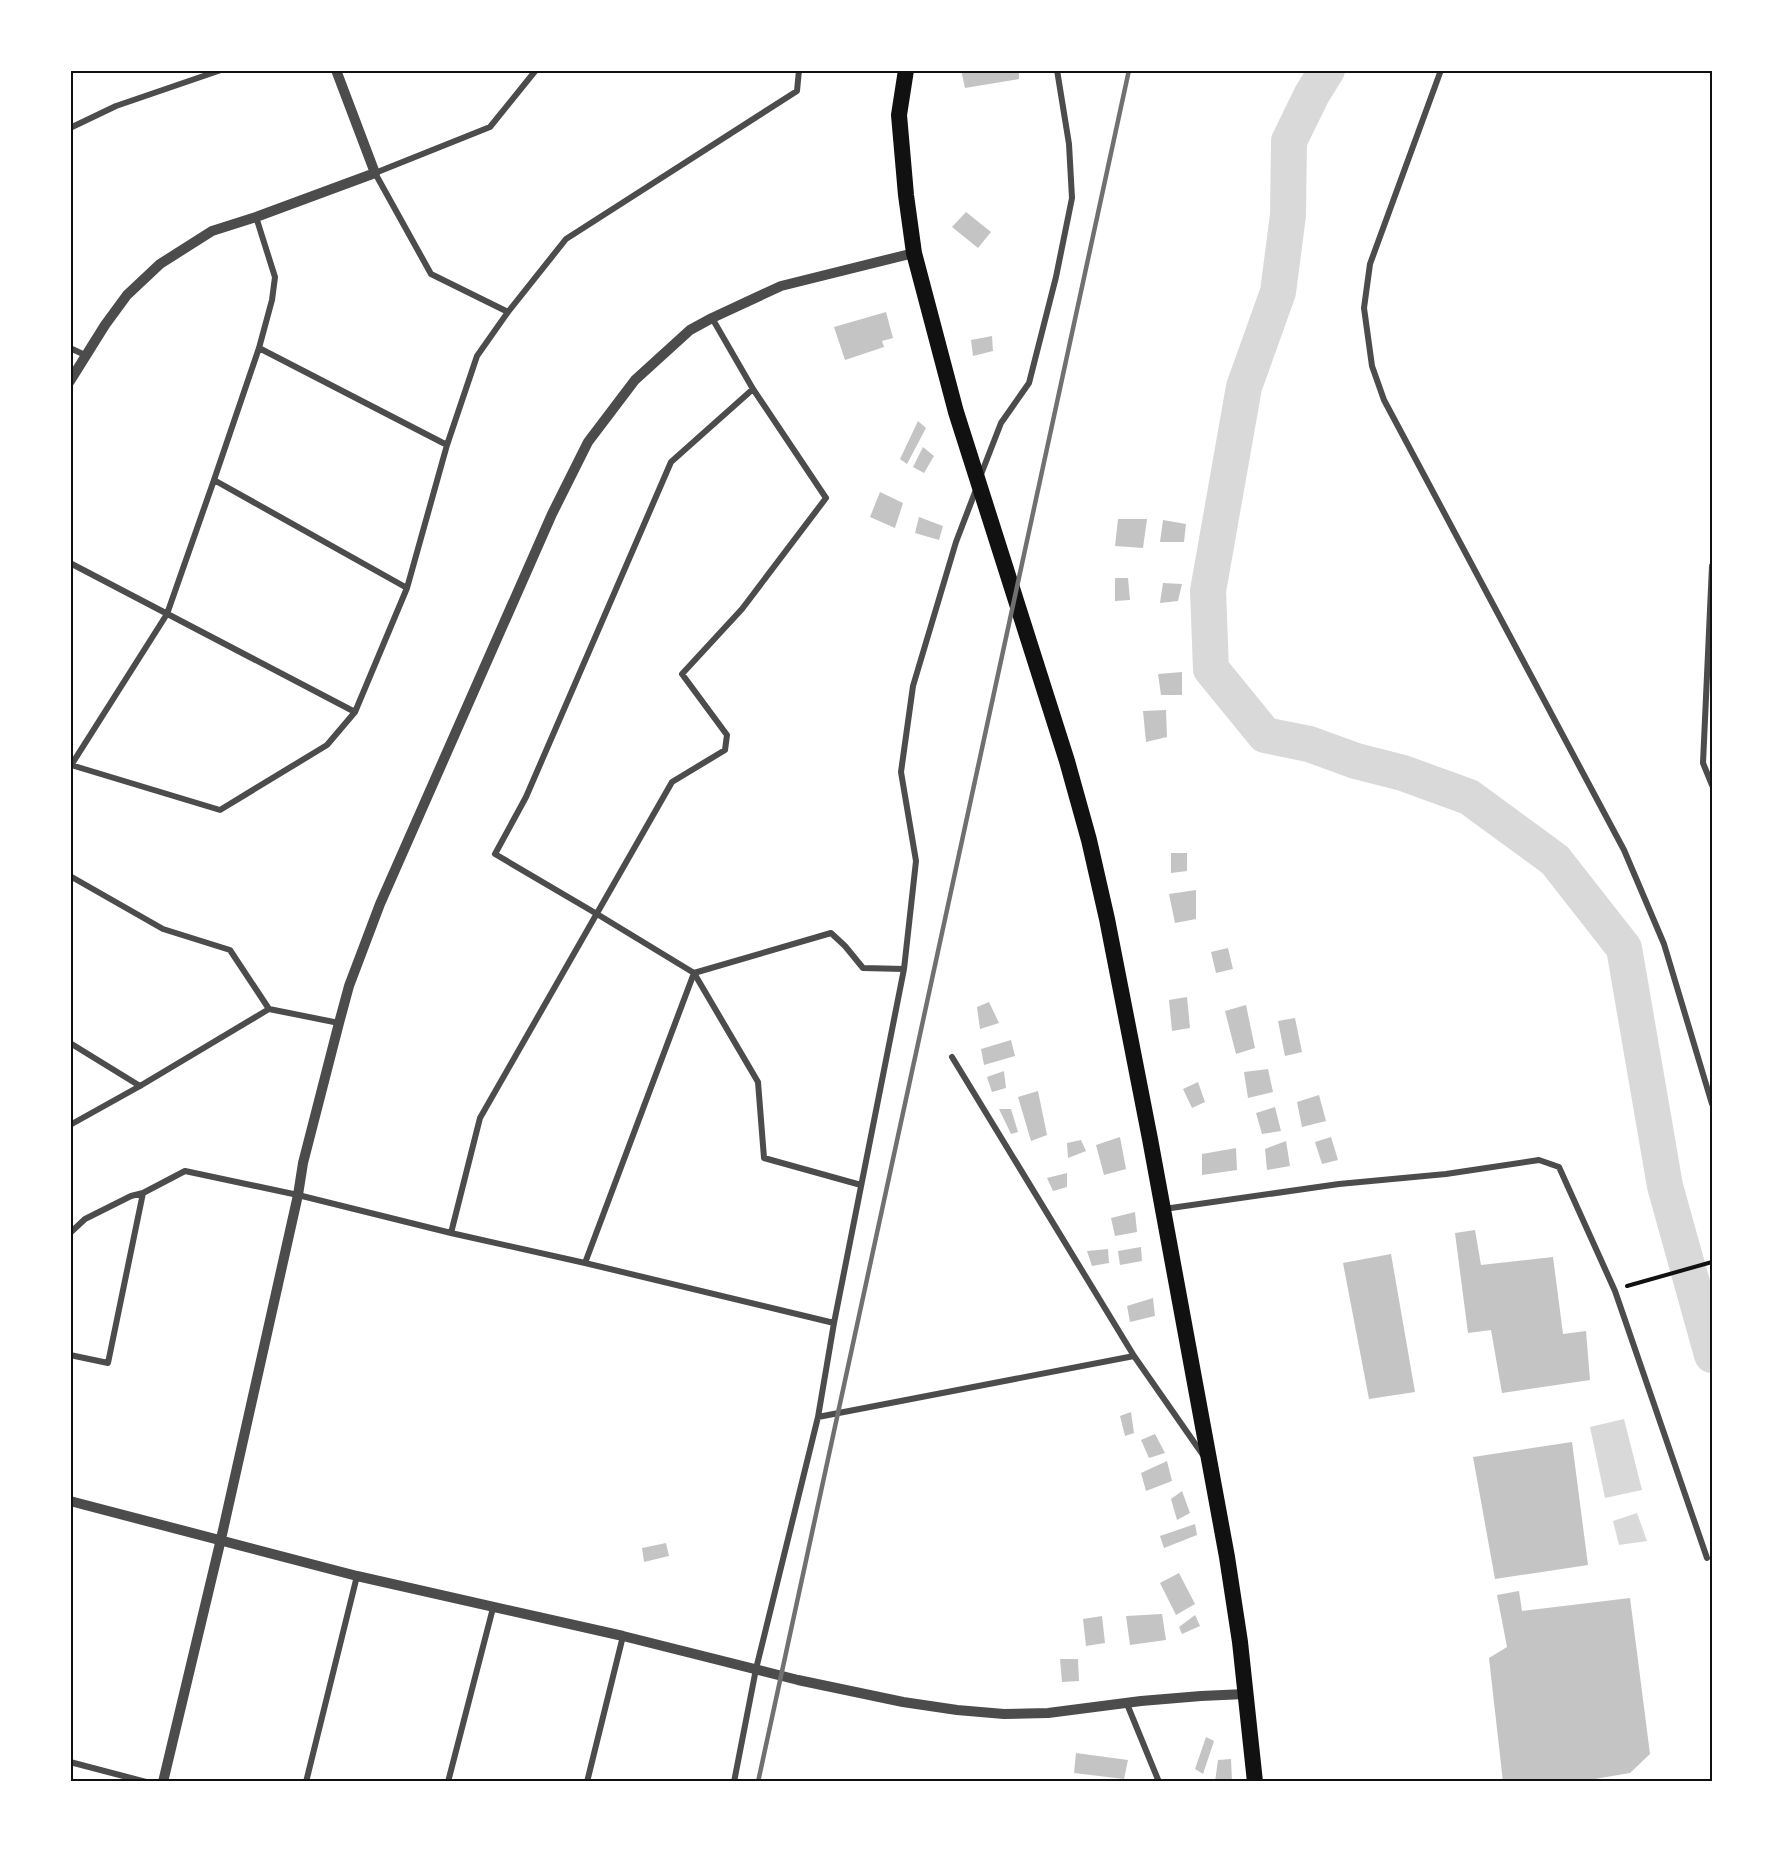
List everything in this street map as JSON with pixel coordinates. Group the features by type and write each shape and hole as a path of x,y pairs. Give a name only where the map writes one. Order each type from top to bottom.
{"highway":[{"path":"906,70 899,115 914,253 956,412 1067,761 1089,840 1107,919 1163,1209 1237,1621 1255,1782"}],"street":[{"path":"70,128 116,106 221,70"},
{"path":"336,70 375,173 431,274 508,312"},
{"path":"70,381 85,355 127,295 160,264 212,231 375,173 490,127 536,70"},
{"path":"256,217 275,277 272,300 259,348 167,614 71,766 220,810 327,745 355,712 406,588 447,445 477,356 508,312 566,239 797,91 799,70"},
{"path":"734,1782 756,1669 818,1417 834,1323 904,969 916,861 901,772 913,686 956,542 1001,423 1029,383 1056,277 1072,198 1070,144 1057,70"},
{"path":"1441,70 1370,264 1364,308 1372,366 1388,410 1624,850 1664,944 1713,1104"},
{"path":"163,1782 298,1195 303,1163 349,986 384,894 552,514 588,442 635,380 690,330 781,286 914,253"},
{"path":"451,1233 480,1118 672,782 725,750 727,735 682,674 742,609 826,498 753,389 712,318"},
{"path":"70,348 85,355"},
{"path":"259,348 447,445"},
{"path":"753,389 671,462 526,797 495,854 694,973 758,1082 764,1158 861,1185"},
{"path":"214,480 406,588"},
{"path":"70,562 355,712"},
{"path":"1713,566 1703,763 1713,785"},
{"path":"70,876 163,930 230,950 269,1009"},
{"path":"694,973 831,933 863,968 904,969"},
{"path":"585,1263 694,973"},
{"path":"70,1125 269,1009 339,1023"},
{"path":"70,1043 140,1086"},
{"path":"952,1057 1134,1356 1210,1466"},
{"path":"1163,1209 1339,1184 1446,1174 1539,1160 1559,1167 1615,1291 1707,1558"},
{"path":"70,1233 84,1219 131,1196 143,1193 185,1171 298,1195 834,1323"},
{"path":"70,1355 108,1363 143,1193"},
{"path":"818,1417 1134,1356"},
{"path":"70,1501 357,1576 623,1636 841,1690 903,1702 1004,1714 1048,1713 1201,1696 1245,1694"},
{"path":"306,1782 357,1576"},
{"path":"448,1782 493,1608"},
{"path":"587,1782 623,1636"},
{"path":"1127,1704 1159,1782"},
{"path":"70,1762 146,1782"}],"path":[{"path":"1641,1281 1713,1262"}],"shaded area":[{"path":"1624,1419 1642,1490 1605,1498 1590,1427"},
{"path":"1637,1513 1647,1541 1619,1545 1613,1521"}],"building":[{"path":"961,70 1019,70 1019,79 965,88"},
{"path":"966,212 991,232 978,248 952,227"},
{"path":"886,312 893,338 882,341 884,347 845,360 834,327"},
{"path":"992,336 993,351 973,356 971,340"},
{"path":"918,421 926,428 907,464 900,459"},
{"path":"923,447 934,456 924,473 913,467"},
{"path":"880,492 903,503 895,528 870,517"},
{"path":"919,517 943,526 939,540 915,533"},
{"path":"1118,519 1147,519 1143,548 1115,546"},
{"path":"1163,520 1186,524 1184,542 1160,542"},
{"path":"1115,578 1128,578 1130,600 1115,601"},
{"path":"1163,583 1182,584 1178,601 1160,603"},
{"path":"1182,672 1182,695 1161,695 1158,674"},
{"path":"1166,710 1167,737 1146,742 1143,711"},
{"path":"1171,853 1187,853 1187,871 1171,873"},
{"path":"1196,890 1196,919 1175,923 1169,894"},
{"path":"1228,948 1233,969 1216,973 1211,952"},
{"path":"1187,997 1190,1028 1172,1031 1169,1000"},
{"path":"989,1002 999,1023 980,1029 977,1007"},
{"path":"1246,1005 1255,1048 1236,1054 1225,1011"},
{"path":"1295,1018 1302,1052 1285,1056 1278,1021"},
{"path":"1011,1040 1015,1056 984,1065 981,1049"},
{"path":"1268,1069 1273,1092 1248,1098 1244,1072"},
{"path":"1004,1071 1006,1088 992,1092 987,1077"},
{"path":"1198,1082 1205,1102 1192,1108 1183,1089"},
{"path":"1038,1091 1047,1135 1031,1141 1018,1097"},
{"path":"1319,1095 1326,1121 1302,1127 1297,1102"},
{"path":"1275,1107 1281,1131 1262,1134 1256,1113"},
{"path":"999,1109 1011,1109 1018,1132 1011,1134"},
{"path":"1120,1137 1126,1169 1104,1175 1096,1145"},
{"path":"1331,1137 1338,1160 1322,1164 1315,1142"},
{"path":"1081,1140 1086,1151 1068,1158 1067,1143"},
{"path":"1286,1141 1290,1166 1267,1170 1265,1149"},
{"path":"1236,1148 1237,1170 1202,1175 1202,1154"},
{"path":"1067,1173 1067,1187 1053,1191 1047,1178"},
{"path":"1135,1212 1137,1232 1115,1236 1111,1218"},
{"path":"1475,1230 1481,1265 1553,1257 1563,1334 1586,1331 1590,1380 1502,1393 1491,1330 1468,1333 1455,1233"},
{"path":"1141,1247 1142,1261 1120,1265 1118,1251"},
{"path":"1108,1249 1109,1263 1092,1266 1087,1251"},
{"path":"1391,1254 1415,1392 1369,1399 1343,1263"},
{"path":"1153,1298 1155,1316 1130,1322 1127,1306"},
{"path":"1131,1412 1134,1433 1125,1436 1120,1416"},
{"path":"1155,1434 1165,1453 1149,1458 1141,1440"},
{"path":"1572,1442 1588,1565 1495,1579 1473,1457"},
{"path":"1167,1461 1172,1481 1146,1491 1141,1473"},
{"path":"1182,1491 1190,1513 1177,1520 1171,1499"},
{"path":"1195,1524 1197,1535 1164,1548 1160,1536"},
{"path":"666,1543 669,1556 644,1562 642,1548"},
{"path":"1179,1573 1195,1604 1176,1615 1160,1583"},
{"path":"1519,1591 1522,1611 1630,1598 1650,1754 1630,1773 1577,1782 1503,1782 1489,1658 1507,1647 1497,1595"},
{"path":"1162,1614 1166,1640 1130,1645 1126,1616"},
{"path":"1195,1615 1200,1626 1182,1634 1179,1627"},
{"path":"1102,1616 1105,1643 1086,1646 1083,1619"},
{"path":"1060,1659 1078,1659 1079,1681 1062,1682"},
{"path":"1206,1737 1214,1741 1203,1774 1195,1769"},
{"path":"1076,1753 1128,1760 1124,1779 1074,1773"},
{"path":"1231,1759 1232,1782 1215,1782 1218,1760"}],"waterway":[{"path":"1327,70 1312,94 1289,141 1288,215 1278,292 1244,387 1208,591 1211,669 1265,735 1309,744 1356,761 1403,773 1469,797 1555,860 1624,948 1665,1186 1712,1355"}],"railway":[{"path":"758,1782 1129,70"}]}
